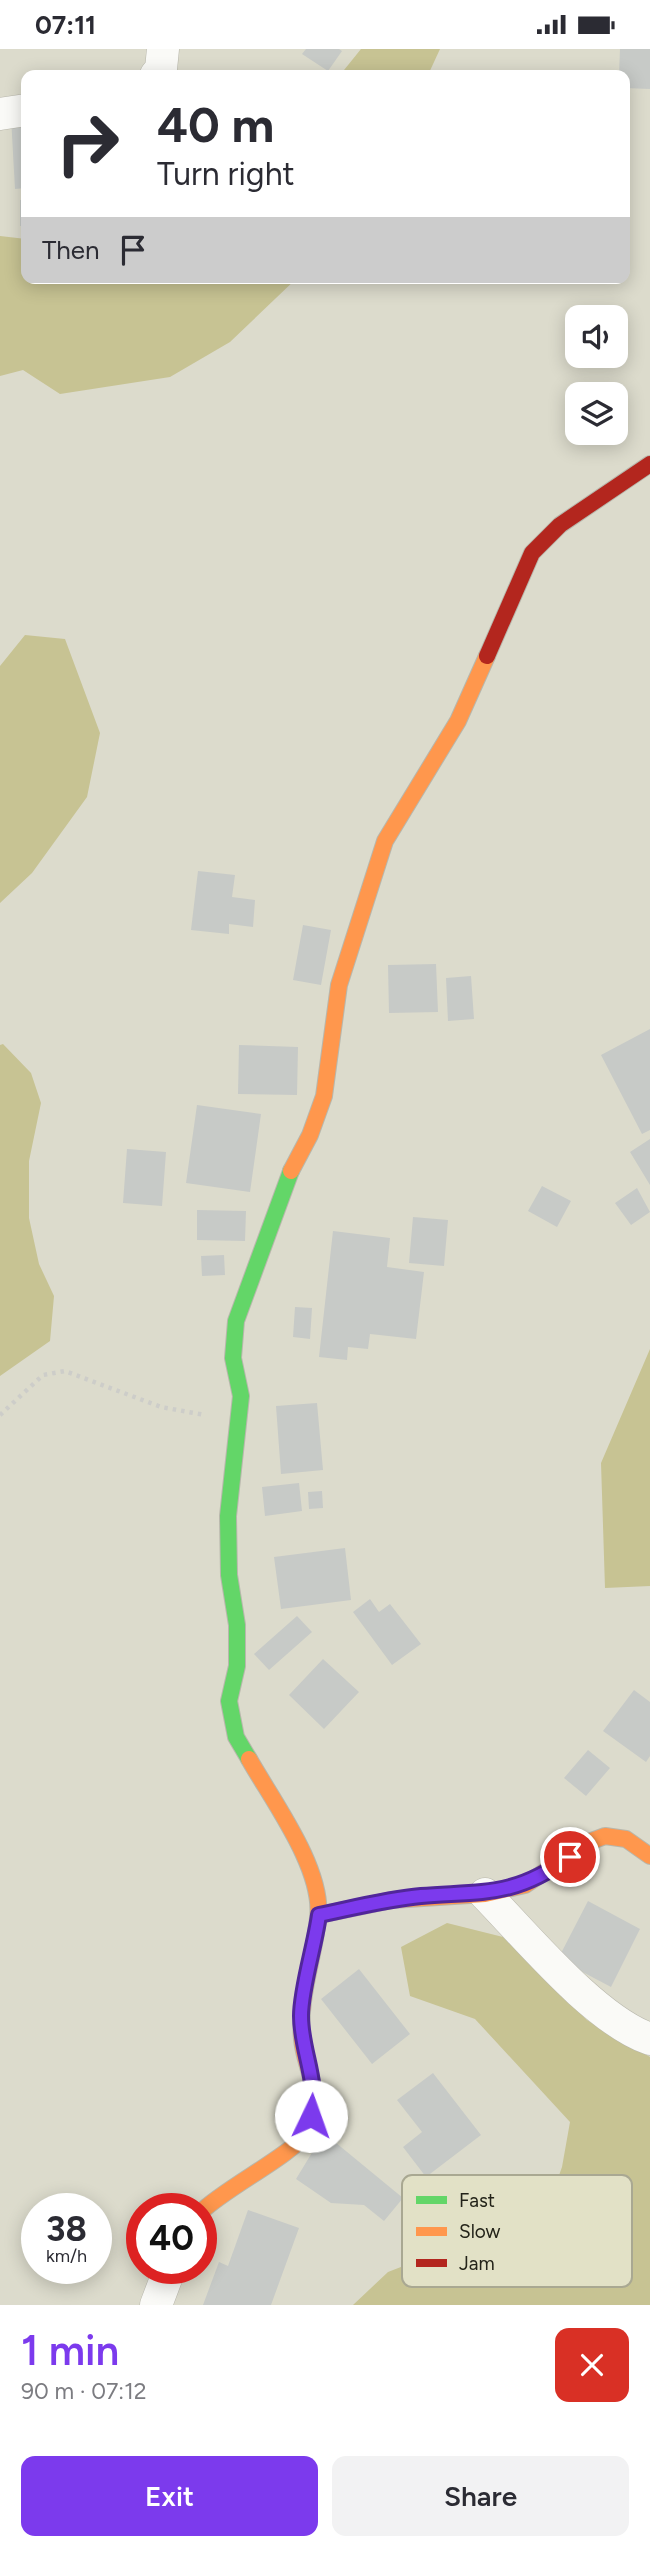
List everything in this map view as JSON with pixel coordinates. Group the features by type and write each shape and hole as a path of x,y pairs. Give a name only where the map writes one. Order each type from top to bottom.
{"street":[{"path":"160,70 163,49"},
{"path":"0,114 21,111"},
{"path":"217,2196 289,2150 307,2132 314,2100 312,2073 302,2042 301,2012 319,1915 315,1885 300,1849 236,1737 229,1701 237,1666 237,1625 229,1575 228,1516 240,1421 241,1396 233,1358 236,1321 283,1187 310,1135 324,1096 339,985 385,841 458,721 532,553 560,525 650,464"},
{"path":"319,1915 420,1896 485,1894 525,1885 589,1843 605,1836 626,1839 650,1856"},
{"path":"485,1894 563,1976 630,2032 650,2039"},
{"path":"156,2305 164,2284"}],"path":[{"path":"0,1415 43,1375 65,1371 161,1407 240,1421"}],"shaded area":[{"path":"361,49 440,49 430,70 344,70"},
{"path":"0,236 21,238 21,284 291,284 230,342 170,377 60,394 23,370 0,376"},
{"path":"25,635 65,639 100,733 87,797 32,873 0,903 0,666"},
{"path":"3,1044 31,1073 41,1103 29,1161 29,1218 39,1264 54,1296 50,1341 0,1376 0,1045"},
{"path":"650,1349 650,1586 605,1588 601,1463"},
{"path":"447,1923 503,1937 587,2020 650,2057 650,2305 353,2305 388,2272 402,2267 402,2287 632,2287 632,2175 559,2175 570,2122 475,2019 410,1996 401,1947"}],"building":[{"path":"306,49 342,51 329,70 302,54"},
{"path":"620,49 650,49 650,89 630,88 630,70 619,70"},
{"path":"21,116 21,188 15,189 11,117"},
{"path":"198,871 235,875 232,897 255,900 253,927 229,924 229,934 191,930"},
{"path":"303,925 331,930 321,985 293,980"},
{"path":"436,964 438,1012 389,1013 388,965"},
{"path":"471,976 474,1019 448,1021 446,978"},
{"path":"650,1029 650,1130 642,1134 601,1055"},
{"path":"239,1045 298,1047 297,1095 238,1094"},
{"path":"197,1105 261,1114 250,1192 186,1183"},
{"path":"650,1139 650,1185 630,1152"},
{"path":"127,1149 166,1152 162,1206 123,1203"},
{"path":"542,1186 571,1201 557,1227 528,1211"},
{"path":"637,1188 650,1212 631,1225 615,1203"},
{"path":"197,1210 246,1211 245,1241 197,1240"},
{"path":"413,1217 448,1220 444,1266 409,1263"},
{"path":"333,1231 390,1238 387,1267 424,1272 416,1339 370,1334 368,1349 348,1347 347,1360 319,1357"},
{"path":"224,1255 225,1275 202,1276 201,1256"},
{"path":"295,1307 312,1308 310,1339 293,1337"},
{"path":"317,1403 323,1470 281,1474 276,1406"},
{"path":"299,1483 302,1511 265,1516 262,1487"},
{"path":"322,1491 323,1508 309,1509 308,1492"},
{"path":"345,1548 351,1600 281,1609 274,1557"},
{"path":"370,1599 379,1612 390,1604 421,1644 392,1665 353,1612"},
{"path":"297,1616 312,1632 269,1670 254,1654"},
{"path":"323,1659 359,1692 324,1729 289,1695"},
{"path":"634,1690 650,1702 650,1756 646,1762 603,1731"},
{"path":"588,1750 610,1768 586,1796 564,1778"},
{"path":"588,1901 640,1929 611,1987 558,1959"},
{"path":"359,1969 410,2034 372,2064 321,1999"},
{"path":"433,2073 481,2135 429,2175 424,2175 403,2147 422,2132 397,2100"},
{"path":"324,2133 402,2199 384,2221 364,2205 331,2203 296,2179"},
{"path":"248,2210 299,2228 271,2305 203,2305 211,2284 217,2284 219,2262 228,2266"}],"traffic: fast":[{"path":"249,1759 236,1737 229,1701 237,1666 237,1625 229,1575 228,1516 241,1396 233,1358 236,1321 291,1171"}],"traffic: slow":[{"path":"291,1171 310,1135 324,1096 339,985 385,841 458,721 487,656"},
{"path":"217,2199 300,2141 308,2130 313,2093 301,2023 316,1933 318,1899 305,1857 283,1814 249,1759"},
{"path":"319,1915 392,1900 485,1894 525,1885 589,1842 605,1836 626,1839 650,1856"}],"traffic: jam":[{"path":"487,656 532,553 560,525 650,464"}],"route":[{"path":"311,2116 314,2100 312,2073 302,2042 301,2012 319,1915 392,1900 420,1896 485,1894 525,1885 570,1857"}]}
